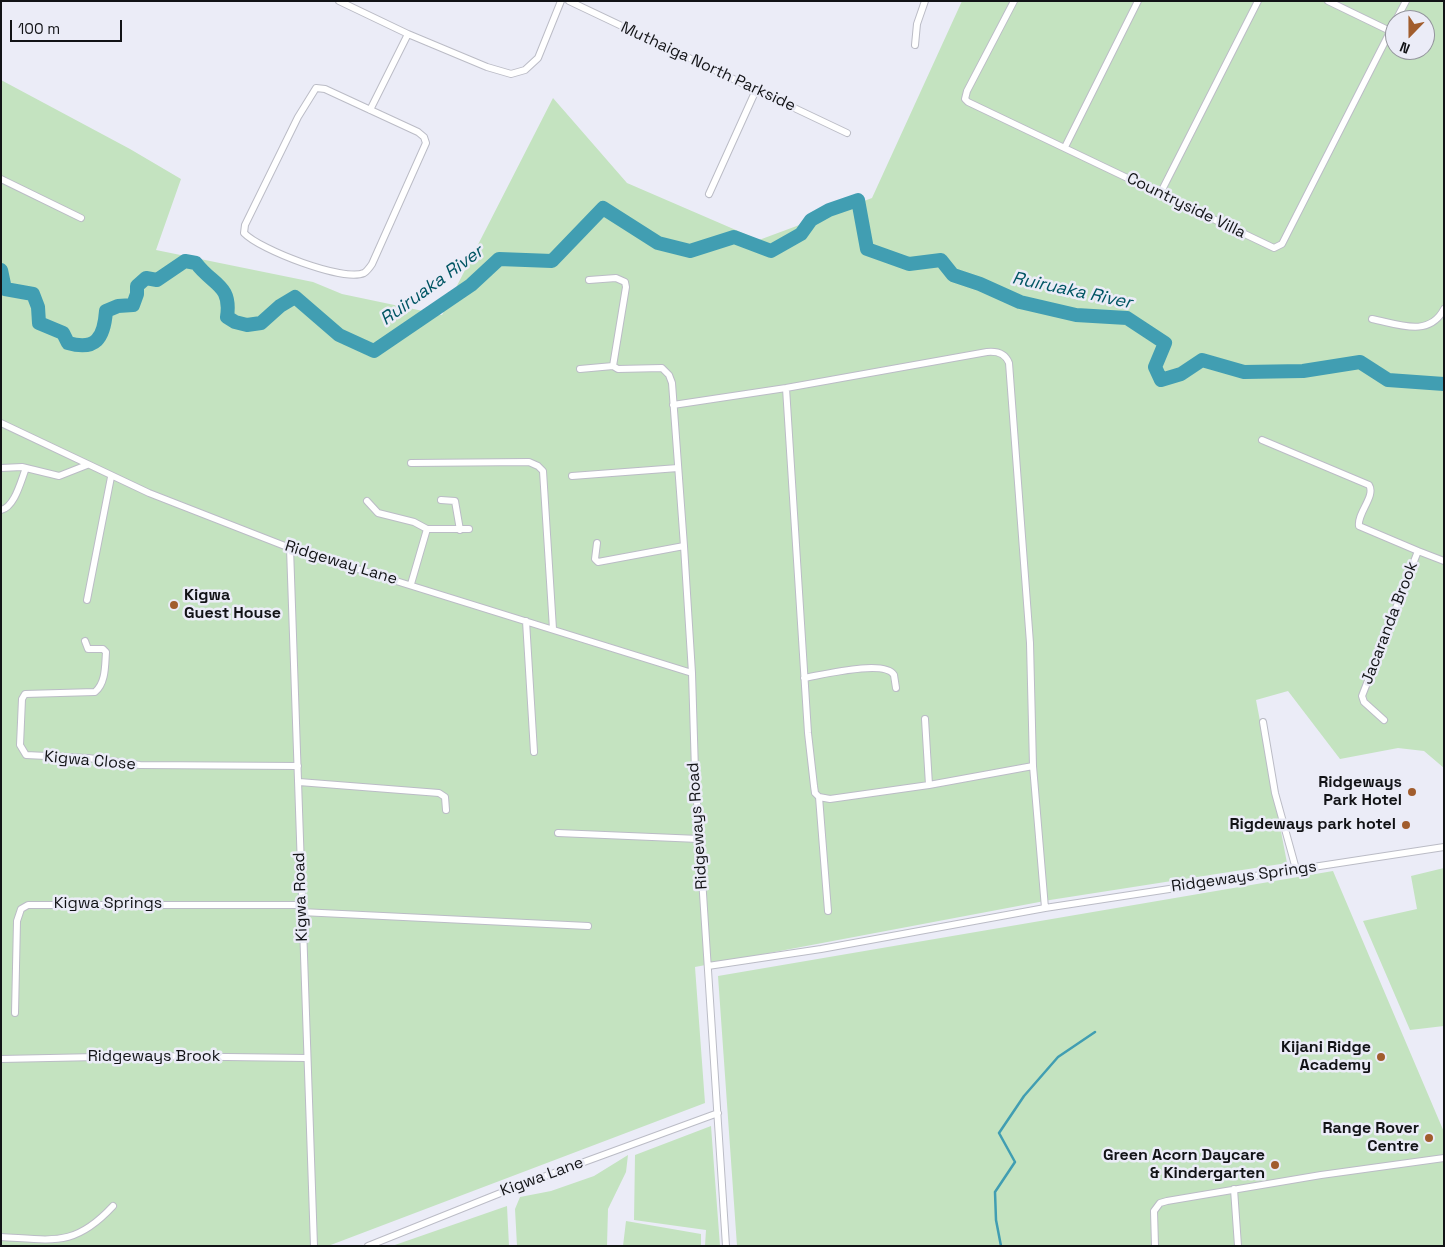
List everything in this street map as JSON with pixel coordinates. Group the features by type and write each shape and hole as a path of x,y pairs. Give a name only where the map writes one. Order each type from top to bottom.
{"street":[{"path":"339,1 408,34 502,73 519,72 531,66 538,58 562,1"},
{"name":"Muthaiga North Parkside","path":"570,1 847,133"},
{"path":"915,45 917,24 925,1"},
{"name":"Countryside Villa","path":"1014,1 965,99 971,104 1065,147 1270,247 1280,246 1385,41"},
{"path":"1065,147 1138,1"},
{"path":"1160,194 1258,1"},
{"path":"1328,1 1385,29"},
{"path":"370,110 408,34"},
{"path":"316,88 326,89 370,110 418,132 424,137 426,143 372,264 366,273 355,275 326,269 279,255 250,240 244,233 245,225 310,94 316,88"},
{"path":"709,194 756,90"},
{"path":"1,179 81,218"},
{"path":"580,369 613,366 626,287 625,282 616,278 589,280"},
{"path":"1372,319 1420,327 1429,326 1439,319 1444,309"},
{"path":"673,405 786,388 987,352 1001,353 1008,359 1029,633 1034,766 1044,908"},
{"name":"Ridgeways Road","path":"613,366 618,369 662,368 669,374 672,383 692,673 699,839 726,1246"},
{"path":"786,388 804,678 815,793 819,797 830,799 929,785 1034,766"},
{"name":"Ridgeway Lane","path":"1,423 111,476 290,548 411,584 692,673"},
{"name":"Jacaranda Brook","path":"1262,440 1369,484 1371,491 1359,520 1359,526 1444,561"},
{"path":"411,463 528,462 538,466 543,471 553,629"},
{"path":"1,468 26,468 59,476 86,464"},
{"path":"1,510 6,509 12,502 26,468"},
{"path":"572,476 678,468"},
{"path":"87,600 111,476"},
{"path":"441,500 456,501 460,530"},
{"path":"368,501 378,513 414,522 427,529 470,529"},
{"path":"411,584 427,529"},
{"path":"597,543 595,559 598,562 684,546"},
{"name":"Kigwa Road","path":"290,548 299,782 301,912 314,1246"},
{"name":"Jacaranda Brook","path":"1384,720 1364,702 1362,696 1418,551"},
{"path":"526,621 534,752"},
{"name":"Kigwa Close","path":"85,641 88,649 104,649 106,652 105,672 98,688 95,692 25,694 22,699 20,745 26,755 95,759 140,765 298,766"},
{"path":"804,678 885,668 892,671 896,688"},
{"path":"925,720 929,785"},
{"path":"1263,722 1275,793 1296,869"},
{"path":"299,782 439,793 445,797 446,810"},
{"path":"819,797 828,911"},
{"path":"558,833 699,839"},
{"name":"Ridgeways Springs","path":"708,966 821,949 1044,908 1444,848"},
{"name":"Kigwa Springs","path":"15,1013 17,921 21,909 28,904 301,905"},
{"path":"301,912 588,926"},
{"name":"Ridgeways Brook","path":"1,1058 146,1056 308,1058"},
{"name":"Kigwa Lane","path":"368,1246 513,1188 718,1113"},
{"path":"1155,1246 1154,1211 1160,1203 1234,1189 1444,1158"},
{"path":"1234,1189 1238,1246"},
{"path":"1,1237 68,1240 81,1236 104,1217 113,1206"},
{"path":"44,1246 50,1240"}],"green space":[{"path":"962,1 1444,1 1444,768 1424,751 1398,748 1340,759 1288,691 1256,700 1287,863 1050,900 695,967 705,1103 328,1246 1,1246 1,80 130,149 181,179 156,250 313,282 342,294 442,315 553,98 627,183 759,240 872,198"},
{"path":"1444,868 1444,1026 1410,1030 1363,921 1417,909 1411,876"},
{"path":"1333,871 1444,1132 1444,1246 737,1246 718,976"},
{"path":"711,1126 720,1246 705,1246 706,1230 634,1220 635,1155"},
{"path":"628,1155 626,1172 608,1209 607,1246 517,1246 515,1209 520,1197 551,1191 594,1176"},
{"path":"507,1206 509,1246 392,1246"},
{"path":"626,1221 701,1234 701,1246 623,1246"}],"waterway":[{"name":"Ruiruaka River","path":"1,270 5,289 33,294 38,307 39,323 63,333 68,343 78,345 92,344 97,340 103,329 106,311 118,306 133,305 137,294 137,286 146,278 157,280 185,261 196,263 224,291 228,306 227,317 235,322 247,325 261,323 280,306 295,297 339,335 374,351 471,285 499,259 552,261 603,208 658,243 690,251 734,237 771,251 801,234 811,220 829,210 858,200 867,249 909,264 941,260 953,275 980,284 1020,302 1076,315 1127,318 1165,343 1155,367 1161,380 1181,374 1202,360 1244,372 1303,371 1360,362 1388,380 1444,384"},
{"path":"1001,1246 996,1220 995,1192 1015,1162 999,1133 1024,1096 1058,1057 1095,1032"}],"place":[{"name":"Kigwa Guest House","path":"174,605"},
{"name":"Ridgeways Park Hotel","path":"1412,792"},
{"name":"Rigdeways park hotel","path":"1406,825"},
{"name":"Kijani Ridge Academy","path":"1381,1057"},
{"name":"Range Rover Centre","path":"1429,1138"},
{"name":"Green Acorn Daycare & Kindergarten","path":"1275,1165"}]}
